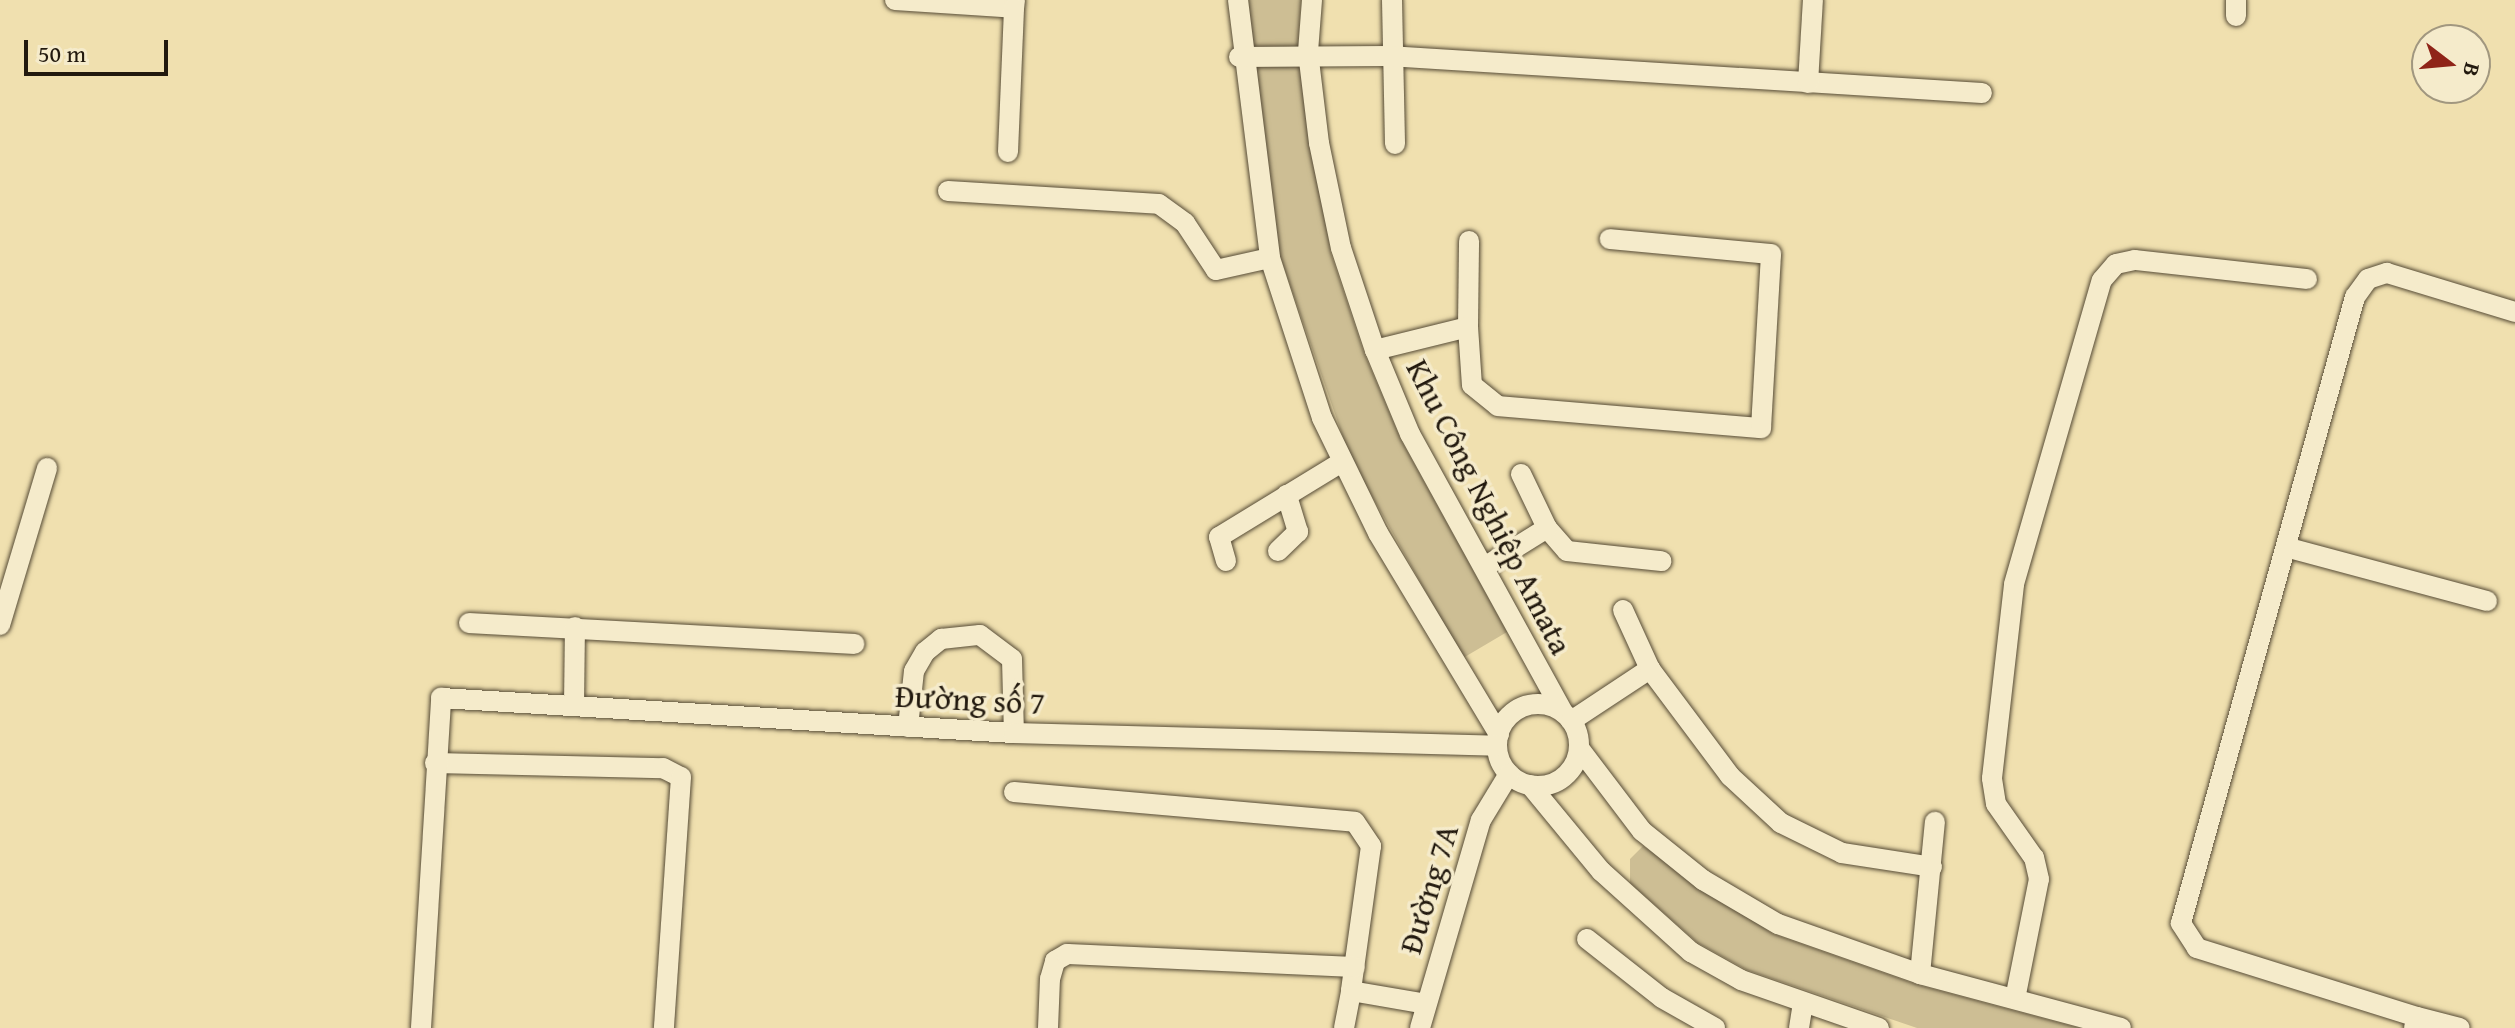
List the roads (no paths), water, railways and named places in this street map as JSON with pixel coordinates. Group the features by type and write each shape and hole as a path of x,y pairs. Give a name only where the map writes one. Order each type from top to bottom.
{"street":[{"path":"895,0 1014,4 1008,152"},
{"path":"1238,0 1239,57 1270,258 1340,463 1498,740 1509,774 1530,785 1601,871 1691,952 1803,1004 1879,1028"},
{"name":"Khu Công Nghiệp Amata","path":"1312,0 1308,52 1341,248 1375,350 1410,434 1567,716"},
{"path":"1392,0 1388,56 1395,144"},
{"path":"1808,83 1813,0"},
{"path":"1239,57 1308,52 1982,93"},
{"path":"948,191 1159,204 1185,223 1216,270 1270,258"},
{"path":"1469,241 1468,327 1472,385 1498,406 1761,428 1771,254 1610,239"},
{"path":"2015,999 2039,879 2034,858 1996,804 1992,778 2012,599 2102,280 2116,264 2135,260 2307,279"},
{"path":"2460,1028 2416,1022 2197,948 2184,937 2181,923 2289,548 2355,297 2368,279 2387,273 2515,312"},
{"path":"1375,350 1468,327"},
{"path":"1226,561 1219,537 1340,463"},
{"path":"0,625 47,468"},
{"path":"1521,474 1547,528 1567,551 1661,561"},
{"path":"1278,551 1298,532 1287,495"},
{"path":"1486,566 1547,528"},
{"path":"2289,548 2487,601"},
{"path":"1623,610 1650,669 1730,776 1781,823 1842,853 1932,867"},
{"path":"469,623 854,644"},
{"path":"574,706 575,627"},
{"path":"908,727 914,671 925,652 941,639 980,635 1012,659 1014,733"},
{"path":"1498,740 1526,706 1567,716 1650,669"},
{"name":"Đường số 7","path":"435,763 441,698 1014,733 1498,740"},
{"path":"1567,716 1579,748 1642,831 1703,880 1778,924 1920,974 2121,1028"},
{"path":"1530,785 1560,780 1579,748"},
{"path":"421,1028 435,763 663,768 681,777 664,1028"},
{"name":"Đường 7A","path":"1420,1028 1481,820 1509,774"},
{"path":"1014,792 1355,822 1371,846 1344,1028"},
{"path":"1920,974 1935,822"},
{"path":"1587,939 1662,998 1715,1028"},
{"path":"1048,1028 1050,979 1055,961 1067,954 1355,967"},
{"path":"1351,991 1426,1004"},
{"path":"1799,1028 1803,1004"}]}
